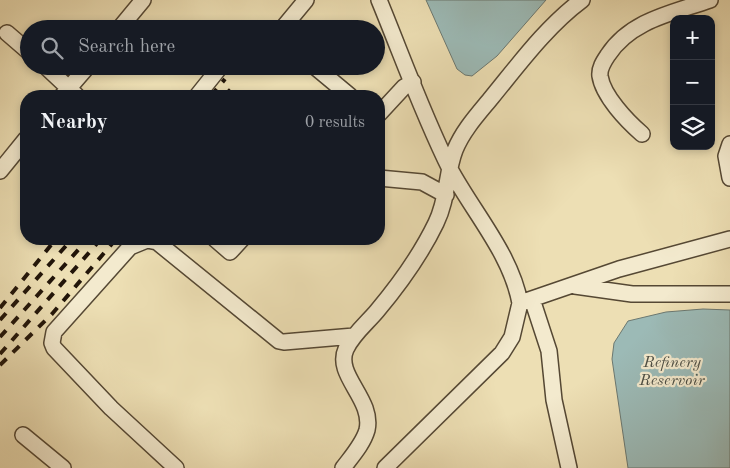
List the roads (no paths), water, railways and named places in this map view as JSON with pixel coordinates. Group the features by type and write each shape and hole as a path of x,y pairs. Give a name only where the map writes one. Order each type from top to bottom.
{"lane":[{"path":"126,20 143,0"},
{"path":"289,20 306,0"},
{"path":"379,0 450,168 526,301 549,351 554,400 569,468"},
{"path":"343,468 359,447 367,430 368,416 346,371 343,360 346,349 354,336 378,310 437,222 446,195 450,168 456,149 467,128 542,38 582,0"},
{"path":"642,134 618,110 604,87 600,76 604,61 617,42 632,29 710,0"},
{"path":"7,33 20,44"},
{"path":"53,75 66,90"},
{"path":"73,90 82,75"},
{"path":"201,90 214,75"},
{"path":"325,75 343,90"},
{"path":"385,108 404,87 413,82"},
{"path":"730,144 726,156 730,178"},
{"path":"0,171 20,146"},
{"path":"385,179 422,182 446,195"},
{"path":"385,468 502,353 512,337 526,301 619,269 729,241"},
{"path":"135,245 130,247 54,332 52,343 54,348 111,408 176,468"},
{"path":"162,245 279,341 354,336"},
{"path":"222,245 230,252 236,245"},
{"path":"571,285 632,294 730,294"},
{"path":"23,435 63,468"}],"water":[{"path":"426,0 546,0 497,56 472,76 465,75 457,69"},
{"name":"Refinery Reservoir","path":"703,309 730,310 730,468 628,468 612,359 614,343 628,321 666,312"}],"railway":[{"path":"216,90 225,79"},
{"path":"230,90 233,87"},
{"path":"0,308 51,245"},
{"path":"0,320 67,245"},
{"path":"0,337 83,245"},
{"path":"0,354 96,245"},
{"path":"0,365 52,314 111,245"}]}
